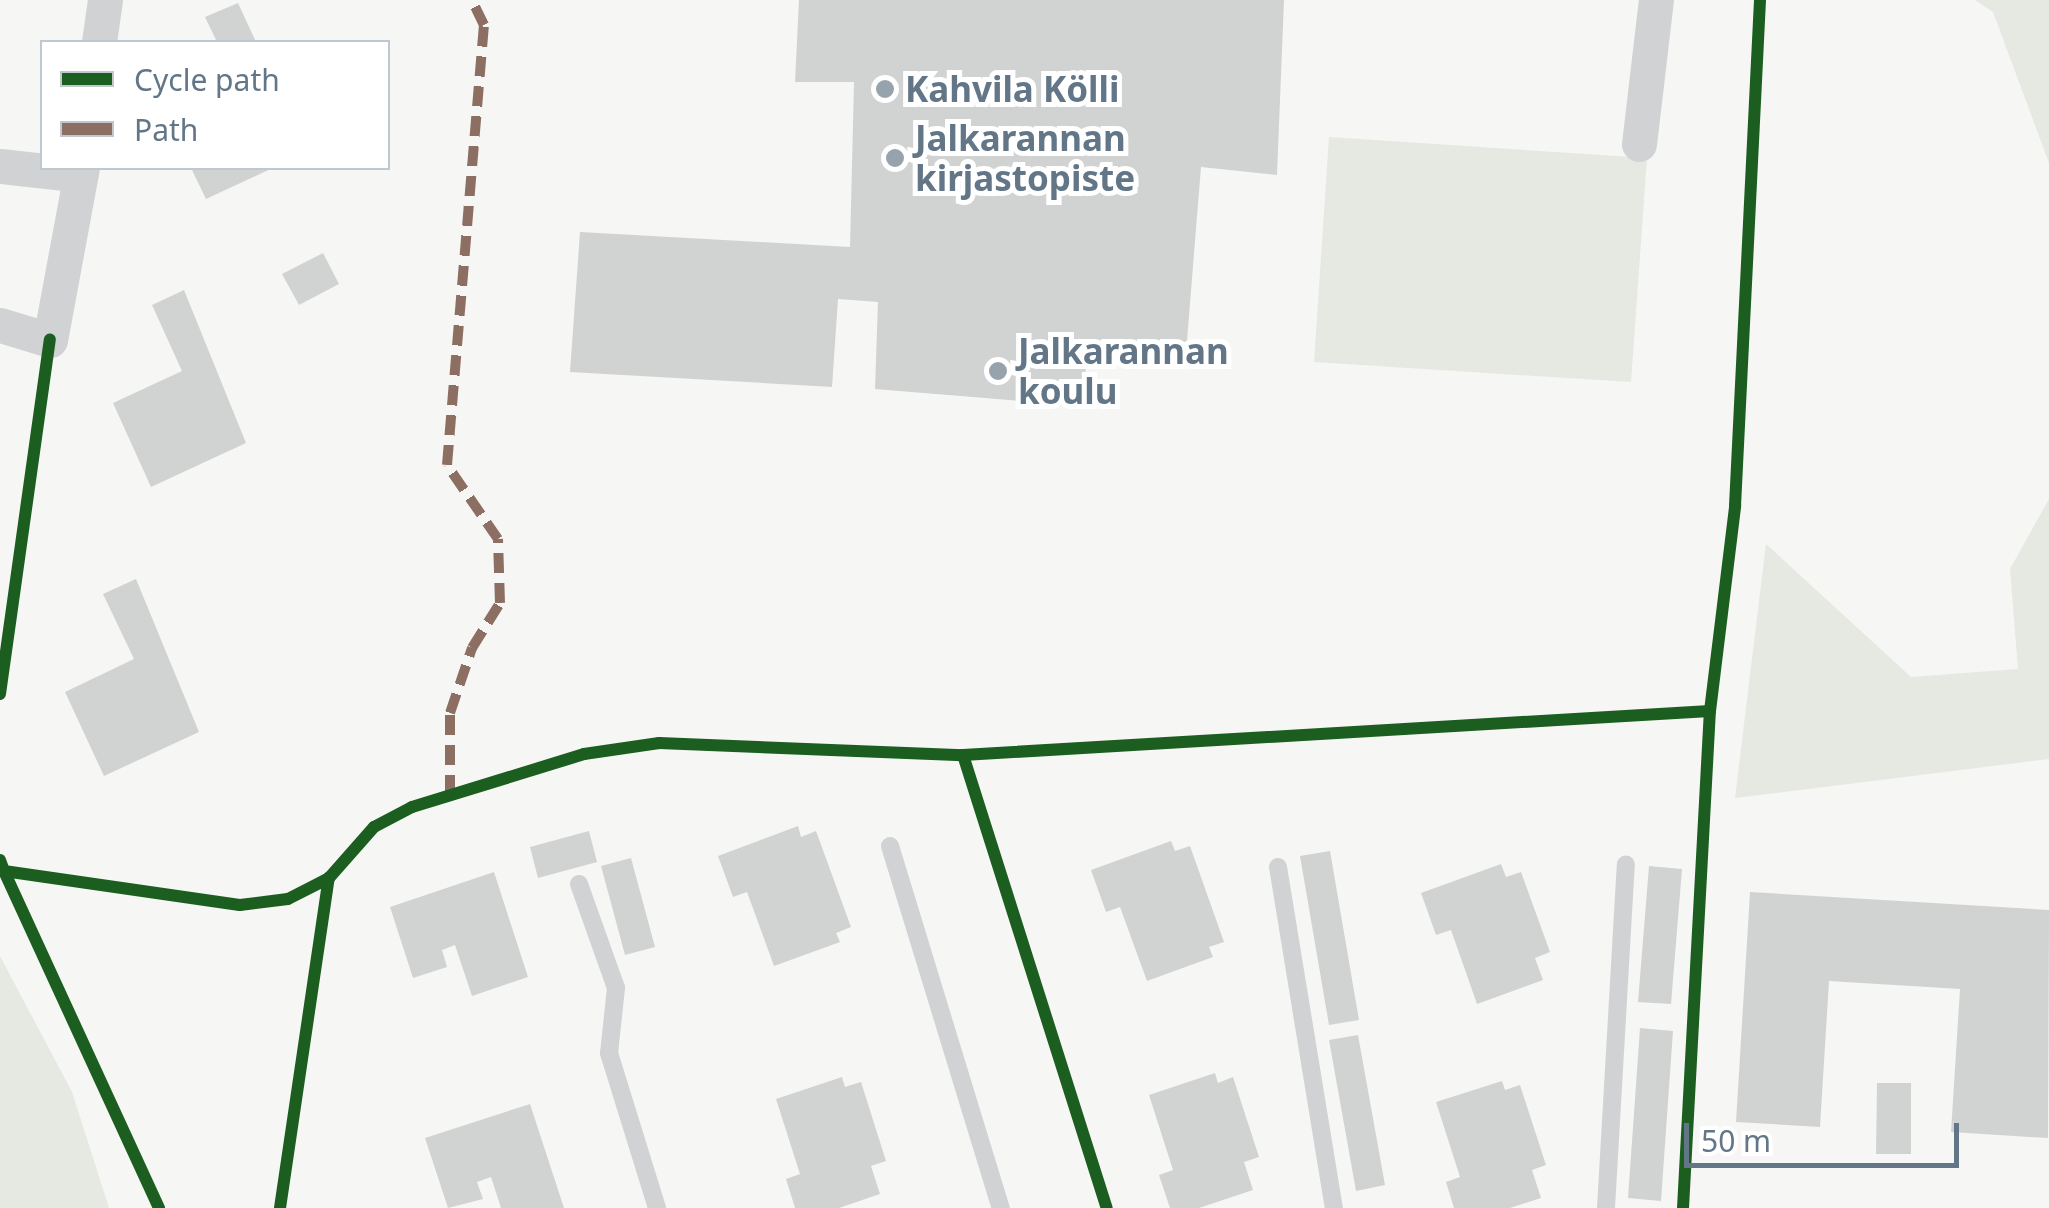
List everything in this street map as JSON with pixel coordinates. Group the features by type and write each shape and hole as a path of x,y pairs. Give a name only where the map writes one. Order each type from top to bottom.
{"street":[{"path":"99,40 105,0"},
{"path":"1639,144 1656,0"},
{"path":"0,166 40,168"},
{"path":"0,325 50,340 82,171"}],"lane":[{"path":"890,846 1001,1208"},
{"path":"1606,1208 1626,865"},
{"path":"1278,867 1334,1208"},
{"path":"579,884 616,988 609,1053 657,1208"}],"shaded area":[{"path":"1975,0 2049,0 2049,163 1993,12"},
{"path":"1329,137 1647,158 1631,382 1314,362"},
{"path":"2049,499 2049,759 1735,798 1766,544 1911,677 2018,669 2010,569"},
{"path":"0,956 72,1092 109,1208 0,1208"}],"building":[{"path":"799,0 1284,0 1277,175 1201,167 1186,353 1088,348 1082,406 875,389 878,302 838,299 832,387 570,372 580,232 850,247 854,82 795,82"},
{"path":"238,3 255,40 216,40 205,17"},
{"path":"192,170 269,170 206,199"},
{"path":"323,253 339,284 299,305 282,274"},
{"path":"184,290 246,443 151,487 113,403 182,371 152,305"},
{"path":"136,579 199,732 104,776 65,692 134,659 103,594"},
{"path":"798,826 801,837 816,831 851,927 836,933 840,942 774,966 747,892 733,897 718,856"},
{"path":"589,831 597,862 538,878 530,847"},
{"path":"1171,841 1175,851 1190,846 1224,942 1209,947 1213,957 1147,981 1120,907 1106,912 1091,870"},
{"path":"1330,851 1359,1020 1329,1025 1300,856"},
{"path":"631,858 655,947 625,955 601,866"},
{"path":"1501,864 1506,877 1521,872 1550,952 1535,958 1543,980 1477,1004 1451,930 1436,935 1421,893"},
{"path":"1649,866 1682,869 1671,1004 1638,1002"},
{"path":"494,872 528,977 472,996 455,945 442,950 447,967 413,978 390,907"},
{"path":"1750,892 2049,910 2048,1138 1951,1132 1960,989 1829,981 1820,1127 1736,1122"},
{"path":"1640,1028 1673,1031 1661,1201 1628,1198"},
{"path":"1358,1035 1385,1185 1356,1191 1329,1040"},
{"path":"1215,1073 1218,1083 1233,1077 1259,1157 1244,1162 1253,1190 1199,1208 1170,1208 1159,1175 1173,1170 1149,1095"},
{"path":"842,1077 845,1087 861,1082 886,1161 871,1166 880,1194 839,1208 795,1208 786,1179 800,1174 776,1099"},
{"path":"1502,1081 1505,1090 1520,1085 1546,1165 1532,1170 1541,1198 1510,1208 1454,1208 1446,1182 1460,1177 1436,1102"},
{"path":"1877,1083 1911,1083 1911,1154 1876,1154"},
{"path":"530,1104 564,1208 501,1208 491,1177 477,1182 483,1199 448,1208 425,1138"}],"marked path":[{"path":"450,795 450,713 472,648 500,603 498,539 447,465 484,25 472,0"}],"cycle path":[{"path":"1683,1208 1710,711 1735,506 1760,0"},
{"path":"0,694 50,340"},
{"path":"0,860 4,871 240,905 288,899 329,878 374,827 412,807 584,754 659,743 963,755 1710,711"},
{"path":"963,755 1107,1208"},
{"path":"4,871 159,1208"},
{"path":"280,1208 329,878"}],"place":[{"name":"Kahvila Kölli","path":"885,89"},
{"name":"Jalkarannan kirjastopiste","path":"895,158"},
{"name":"Jalkarannan koulu","path":"998,371"}]}
